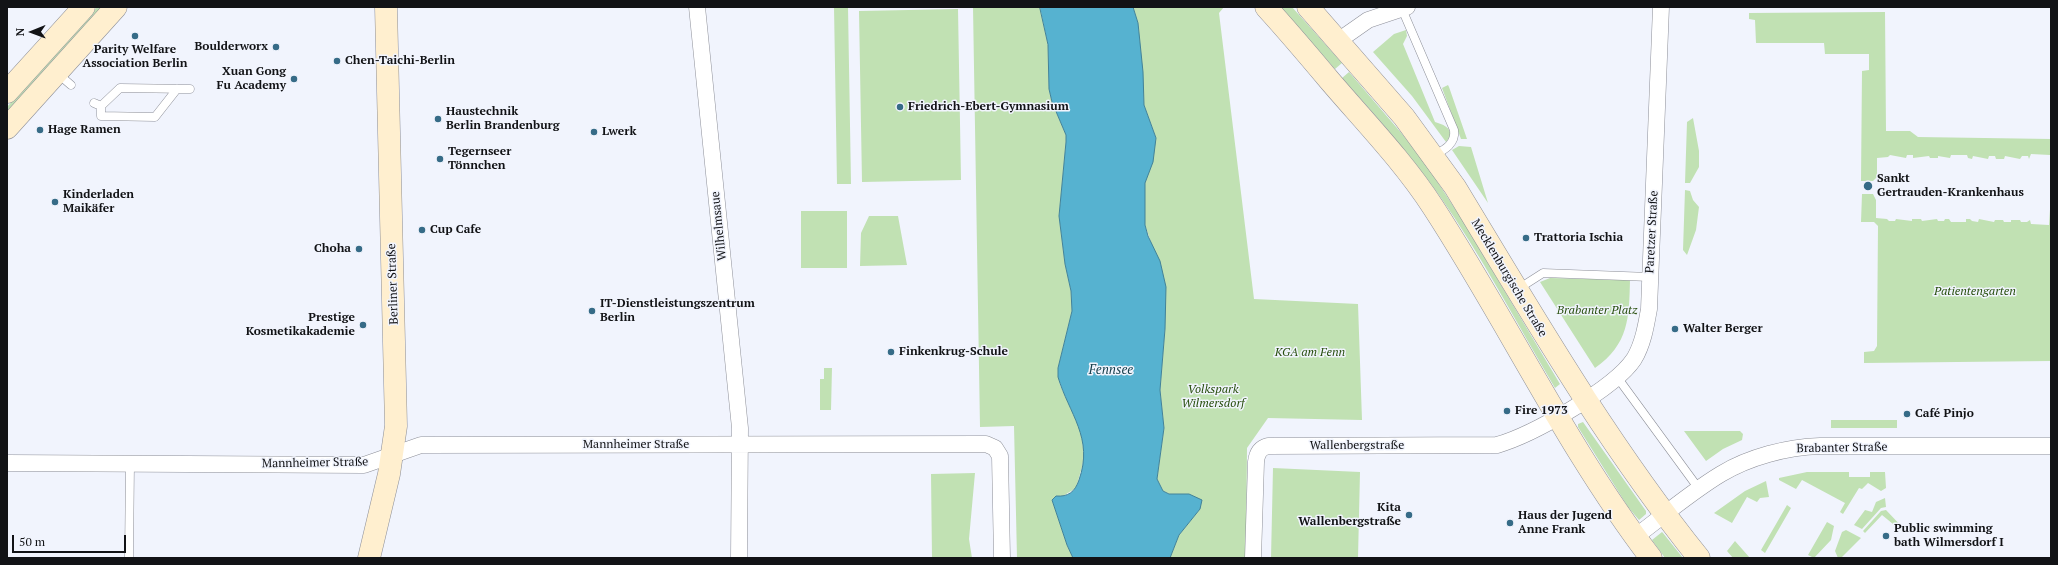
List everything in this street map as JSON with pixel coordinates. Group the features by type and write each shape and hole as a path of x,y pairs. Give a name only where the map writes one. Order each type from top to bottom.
{"main road":[{"path":"7,92 84,7"},
{"path":"7,128 64,79 116,7"},
{"name":"Berliner Straße","path":"369,558 393,455 396,420 386,7"},
{"path":"1266,7 1382,140 1432,206 1496,308 1558,416 1635,537 1651,558"},
{"name":"Mecklenburgische Straße","path":"1308,7 1404,117 1433,156 1455,188 1584,400 1665,515 1698,558"}],"street":[{"name":"Wilhelmsaue","path":"697,7 740,428 740,445"},
{"name":"Paretzer Straße","path":"1558,416 1617,377 1633,360 1641,345 1649,309 1661,7"},
{"path":"1338,41 1368,20 1404,8"},
{"name":"Wallenbergstraße","path":"1253,558 1256,456 1262,448 1268,446 1497,445 1521,437 1558,416"},
{"name":"Mannheimer Straße","path":"7,463 364,465 413,446 420,445 986,444 994,448 1000,456 1002,558"},
{"path":"739,558 740,445"},
{"name":"Brabanter Straße","path":"1635,537 1722,473 1744,463 1787,449 1820,446 2051,446"}],"lane":[{"path":"1404,8 1454,130 1455,137 1451,143 1433,156"},
{"path":"177,89 155,117 101,116 98,105 120,88 190,89"},
{"path":"1517,290 1543,273 1650,276"},
{"path":"1617,377 1699,489"},
{"path":"129,558 130,463"}],"green space":[{"path":"97,7 104,7 7,113 7,107"},
{"path":"834,7 848,7 851,184 837,184"},
{"path":"973,7 1040,7 1048,45 1049,89 1052,102 1066,135 1059,216 1065,264 1071,291 1072,311 1058,368 1060,385 1081,430 1084,456 1076,488 1063,496 1056,496 1052,500 1067,545 1073,558 1017,558 1014,426 980,427"},
{"name":"Volkspark Wilmersdorf","path":"1133,7 1224,7 1219,13 1254,299 1358,304 1362,420 1268,418 1247,448 1246,558 1170,558 1179,535 1200,509 1163,491 1157,479 1164,428 1160,390 1165,329 1153,248 1145,225 1144,200 1145,183 1156,138 1144,105 1138,23"},
{"path":"1280,7 1292,7 1342,63 1335,69"},
{"path":"958,9 961,180 862,182 859,11"},
{"path":"1885,12 1886,131 1910,131 1918,137 2051,139 2051,185 2050,155 2031,154 2029,159 2028,156 2022,156 2020,159 2005,156 2004,159 1996,159 1995,156 1989,156 1988,159 1973,156 1972,159 1968,158 1967,155 1951,155 1950,158 1938,156 1938,158 1930,158 1929,156 1913,158 1913,155 1907,155 1906,158 1890,155 1888,157 1877,158 1877,177 1873,181 1861,181 1862,71 1869,70 1869,54 1825,54 1824,43 1756,43 1755,20 1749,19 1749,13"},
{"path":"1406,30 1407,36 1403,44 1435,122 1446,126 1449,130 1451,136 1446,142 1412,96 1373,52 1394,34"},
{"path":"1349,72 1403,135 1429,169 1461,218 1560,384 1555,388 1485,266 1455,218 1405,150 1342,78"},
{"path":"1448,85 1467,139 1461,139 1442,88"},
{"path":"1693,118 1699,151 1699,167 1690,183 1685,183 1687,122"},
{"path":"1459,146 1471,147 1488,203 1452,150"},
{"path":"1685,190 1690,191 1693,200 1699,207 1696,230 1687,255 1683,250"},
{"name":"Patientengarten","path":"1862,194 1873,194 1876,200 1876,218 1887,219 1889,221 1895,221 1896,219 1912,221 1912,219 1921,219 1922,221 1937,219 1938,221 1944,221 1945,219 1949,219 1951,222 1966,222 1966,219 1970,219 1978,222 1979,219 1994,222 1995,220 2011,222 2011,220 2020,220 2021,222 2027,222 2030,220 2031,224 2049,225 2051,194 2051,361 1864,363 1864,352 1874,351 1877,346 1878,226 1874,222 1861,222"},
{"path":"801,211 847,211 847,268 801,268"},
{"path":"869,216 898,216 907,265 860,266 861,233"},
{"name":"Brabanter Platz","path":"1550,278 1630,280 1629,306 1625,329 1621,340 1606,359 1595,368 1540,282"},
{"path":"824,368 832,368 831,410 820,410 820,379 824,379"},
{"path":"1831,420 1897,420 1897,428 1831,428"},
{"path":"1583,422 1646,511 1646,514 1639,520 1628,507 1578,427 1578,424"},
{"path":"1684,431 1740,431 1743,434 1742,440 1723,449 1706,461"},
{"path":"1273,468 1360,472 1358,558 1271,558"},
{"path":"1807,472 1849,472 1849,477 1870,477 1870,472 1885,472 1886,488 1881,491 1868,483 1862,489 1859,488 1843,514 1840,512 1845,503 1802,480 1796,489 1779,480 1779,478"},
{"path":"975,473 969,539 972,558 932,558 931,474"},
{"path":"1766,481 1769,497 1760,498 1757,502 1747,497 1732,523 1714,513 1745,491"},
{"path":"1885,498 1886,507 1881,508 1862,529 1854,525 1865,510 1872,512 1876,502"},
{"path":"1787,505 1791,508 1765,553 1761,550"},
{"path":"1886,510 1905,530 1904,533 1882,515 1865,533 1863,531 1881,511"},
{"path":"1827,522 1834,526 1831,540 1814,558 1808,555"},
{"path":"1846,530 1861,538 1841,558 1838,558 1835,551 1842,532"},
{"path":"1662,532 1683,558 1665,558 1652,540"},
{"path":"1735,541 1750,558 1733,558 1727,551"}],"water":[{"name":"Fennsee","path":"1040,7 1133,7 1138,23 1143,72 1144,105 1156,138 1153,162 1145,183 1145,225 1148,236 1160,261 1166,287 1165,329 1160,390 1164,428 1157,479 1163,491 1169,494 1189,494 1202,500 1200,509 1179,535 1170,558 1073,558 1067,545 1052,500 1056,496 1067,495 1075,488 1083,465 1084,451 1078,427 1058,377 1058,368 1072,311 1071,291 1065,264 1059,216 1066,135 1052,102 1049,89 1048,45"}],"place":[{"name":"Parity Welfare Association Berlin","path":"135,36"},
{"name":"Boulderworx","path":"276,47"},
{"name":"Chen-Taichi-Berlin","path":"337,61"},
{"name":"Xuan Gong Fu Academy","path":"294,79"},
{"name":"Friedrich-Ebert-Gymnasium","path":"900,107"},
{"name":"Haustechnik Berlin Brandenburg","path":"438,119"},
{"name":"Hage Ramen","path":"40,130"},
{"name":"Lwerk","path":"594,132"},
{"name":"Tegernseer Tönnchen","path":"440,159"},
{"name":"Sankt Gertrauden-Krankenhaus","path":"1868,186"},
{"name":"Kinderladen Maikäfer","path":"55,202"},
{"name":"Cup Cafe","path":"422,230"},
{"name":"Trattoria Ischia","path":"1526,238"},
{"name":"Choha","path":"359,249"},
{"name":"IT-Dienstleistungszentrum Berlin","path":"592,311"},
{"name":"Prestige Kosmetikakademie","path":"363,325"},
{"name":"Walter Berger","path":"1675,329"},
{"name":"Finkenkrug-Schule","path":"891,352"},
{"name":"Fire 1973","path":"1507,411"},
{"name":"Café Pinjo","path":"1907,414"},
{"name":"Kita Wallenbergstraße","path":"1409,515"},
{"name":"Haus der Jugend Anne Frank","path":"1510,523"},
{"name":"Public swimming bath Wilmersdorf I","path":"1886,536"}],"park label":[{"name":"KGA am Fenn","path":"1310,353"}]}
